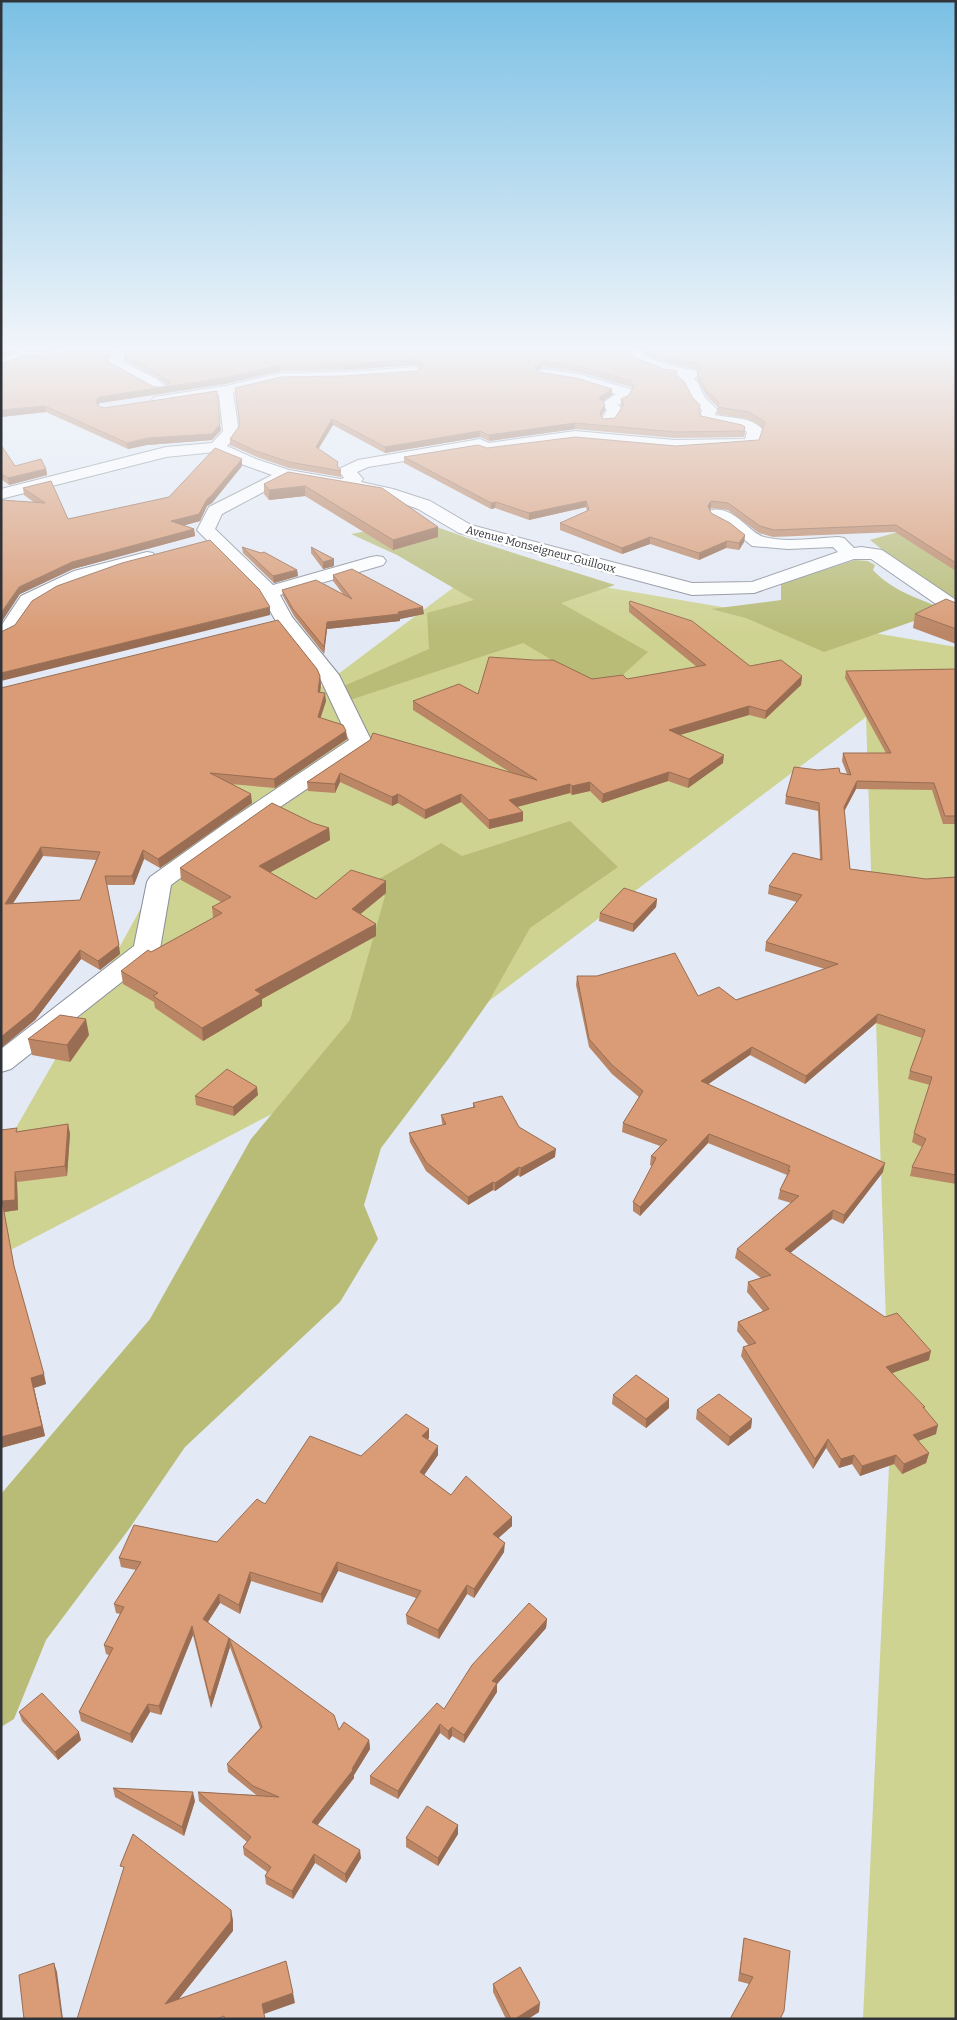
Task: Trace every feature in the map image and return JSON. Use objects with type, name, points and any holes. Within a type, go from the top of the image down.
[{"type":"street","points":[[341,485],[355,480],[347,471],[364,463],[472,445]]},
{"type":"street","points":[[482,445],[487,448],[507,445]]},
{"type":"street","points":[[1,494],[166,452],[217,447]]},
{"type":"street","name":"Avenue Monseigneur Guilloux","points":[[217,447],[250,462],[286,474],[387,492],[424,505],[464,529],[692,589],[754,587],[850,554],[861,552],[876,554],[956,609]]},
{"type":"street","points":[[1,1063],[147,948],[159,882],[235,827],[361,742],[329,675],[274,621],[269,592],[205,541],[206,530],[215,511],[286,474]]},
{"type":"street","points":[[717,514],[736,524],[758,542],[788,544],[838,542],[850,554]]},
{"type":"street","points":[[1,633],[8,630],[28,600],[80,575],[163,552]]},
{"type":"street","points":[[269,592],[377,561]]},
{"type":"green space","points":[[956,515],[956,604],[913,574],[870,540]]},
{"type":"green space","points":[[420,521],[479,542],[615,585],[561,603],[648,652],[605,691],[523,643],[350,700],[337,689],[429,649],[427,613],[474,600],[397,555],[351,534]]},
{"type":"green space","points":[[855,560],[868,561],[875,565],[873,570],[889,584],[907,594],[946,610],[824,652],[746,618],[711,609],[781,600],[781,584]]},
{"type":"green space","points":[[482,566],[956,647],[956,2019],[863,2019],[890,1445],[866,717],[489,1001],[1,1255],[1,1154],[119,948],[221,762]]},
{"type":"green space","points":[[570,821],[618,867],[530,928],[489,1001],[449,1058],[381,1148],[364,1205],[378,1239],[340,1302],[185,1447],[129,1529],[46,1640],[14,1719],[1,1727],[1,1494],[150,1319],[251,1139],[350,1020],[385,896],[367,886],[441,843],[462,856]]},
{"type":"building","points":[[1,445],[15,466],[41,459],[46,469],[8,478],[1,474]]},
{"type":"building","points":[[244,445],[317,445],[316,447],[338,462],[337,465],[341,471],[289,462]]},
{"type":"building","points":[[476,445],[487,448],[509,445],[956,445],[956,563],[896,525],[774,530],[760,526],[728,503],[711,501],[708,506],[711,513],[730,523],[745,535],[739,543],[727,541],[699,553],[650,537],[622,548],[560,523],[589,510],[586,501],[529,513],[496,502],[491,503],[404,457]]},
{"type":"building","points":[[215,448],[242,459],[207,499],[199,514],[171,521],[194,529],[72,562],[19,587],[1,613],[1,500],[45,503],[23,488],[51,481],[68,519],[169,497]]},
{"type":"building","points":[[288,472],[382,488],[438,527],[393,540],[305,486],[269,490],[264,484]]},
{"type":"building","points":[[210,540],[259,589],[270,607],[1,673],[1,632],[15,625],[32,601],[57,586],[122,563]]},
{"type":"building","points":[[242,547],[261,553],[264,552],[297,570],[273,576]]},
{"type":"building","points":[[311,547],[334,559],[323,562]]},
{"type":"building","points":[[352,569],[423,607],[398,612],[399,614],[327,622],[324,647],[293,609],[282,590],[316,580],[352,599],[333,575]]},
{"type":"building","points":[[946,599],[956,603],[956,629],[915,614]]},
{"type":"building","points":[[630,601],[692,621],[750,666],[781,660],[802,676],[766,711],[749,706],[669,730],[724,755],[689,779],[669,772],[603,794],[590,782],[572,786],[570,784],[509,800],[523,812],[489,820],[461,794],[425,810],[398,794],[392,797],[340,773],[335,784],[307,782],[370,740],[373,733],[537,780],[413,701],[459,684],[478,694],[489,657],[553,660],[592,679],[623,675],[627,679],[706,665],[629,604]]},
{"type":"building","points":[[278,620],[317,669],[320,676],[318,692],[325,693],[318,717],[343,725],[346,731],[274,779],[210,773],[251,794],[158,859],[143,850],[132,876],[105,876],[119,945],[98,961],[80,950],[33,1011],[1,1037],[1,688]],"holes":[[[41,847],[100,852],[80,900],[5,904]]]},
{"type":"building","points":[[956,669],[956,816],[945,816],[934,783],[857,781],[844,807],[850,869],[926,879],[956,877],[956,1175],[912,1167],[926,1139],[914,1133],[932,1077],[910,1071],[925,1030],[878,1014],[806,1076],[752,1047],[701,1081],[885,1163],[844,1215],[833,1210],[785,1249],[885,1317],[897,1313],[931,1351],[886,1367],[925,1407],[923,1407],[938,1425],[913,1435],[929,1453],[904,1464],[896,1455],[862,1466],[854,1455],[841,1459],[828,1439],[815,1459],[743,1347],[756,1343],[738,1322],[769,1309],[748,1282],[771,1275],[737,1249],[799,1196],[780,1190],[790,1170],[788,1170],[790,1166],[709,1134],[640,1207],[633,1202],[656,1158],[651,1156],[667,1140],[623,1123],[643,1091],[612,1065],[589,1039],[577,976],[597,976],[675,953],[698,996],[719,987],[736,1000],[838,964],[766,942],[802,895],[769,886],[793,853],[822,860],[819,803],[786,796],[794,767],[818,770],[839,768],[840,773],[851,775],[843,753],[891,753],[846,671]]},
{"type":"building","points":[[272,803],[313,823],[329,828],[259,866],[316,899],[351,870],[386,881],[352,909],[376,924],[255,990],[261,994],[202,1028],[153,996],[158,993],[121,971],[148,950],[151,952],[222,913],[212,907],[231,897],[180,868]]},
{"type":"building","points":[[624,888],[657,899],[633,924],[600,913]]},
{"type":"building","points":[[60,1015],[86,1019],[67,1045],[28,1039]]},
{"type":"building","points":[[227,1069],[257,1087],[233,1107],[195,1096]]},
{"type":"building","points":[[502,1096],[519,1127],[556,1149],[521,1168],[519,1167],[495,1183],[493,1182],[468,1197],[426,1162],[409,1133],[446,1124],[441,1115],[475,1107],[473,1103]]},
{"type":"building","points":[[68,1124],[65,1166],[15,1172],[15,1200],[2,1201],[14,1266],[44,1374],[31,1378],[42,1426],[1,1437],[1,1130],[17,1128],[16,1132]]},
{"type":"building","points":[[636,1375],[669,1399],[646,1419],[613,1395]]},
{"type":"building","points":[[719,1394],[752,1419],[730,1437],[697,1410]]},
{"type":"building","points":[[406,1414],[429,1429],[422,1436],[438,1446],[420,1472],[451,1495],[466,1476],[512,1517],[493,1534],[505,1543],[474,1589],[467,1585],[438,1630],[406,1615],[421,1591],[337,1562],[321,1594],[250,1572],[239,1605],[219,1594],[203,1619],[229,1638],[210,1699],[192,1626],[159,1706],[148,1704],[130,1734],[79,1712],[113,1648],[104,1645],[124,1607],[114,1604],[141,1562],[119,1558],[134,1525],[217,1542],[257,1499],[265,1504],[310,1436],[361,1456]]},
{"type":"building","points":[[529,1603],[547,1619],[492,1681],[497,1683],[464,1735],[452,1727],[448,1731],[440,1724],[398,1791],[370,1776],[437,1703],[444,1709],[472,1665]]},
{"type":"building","points":[[229,1638],[334,1715],[339,1730],[344,1722],[369,1740],[353,1770],[312,1822],[360,1850],[345,1874],[314,1854],[292,1891],[265,1876],[271,1867],[243,1847],[251,1837],[198,1792],[279,1797],[253,1786],[227,1764],[262,1727]]},
{"type":"building","points":[[42,1693],[79,1732],[55,1752],[19,1712]]},
{"type":"building","points":[[113,1788],[193,1792],[182,1827]]},
{"type":"building","points":[[427,1806],[458,1825],[438,1858],[406,1838]]},
{"type":"building","points":[[133,1834],[231,1910],[231,1921],[165,2004],[286,1961],[293,1993],[262,2004],[265,2019],[224,2019],[224,2016],[217,2019],[77,2019],[124,1867],[120,1866]]},
{"type":"building","points":[[744,1938],[790,1951],[784,2011],[780,2019],[730,2019],[753,1977],[740,1973]]},
{"type":"building","points":[[54,1963],[62,2019],[24,2019],[19,1975]]},
{"type":"building","points":[[520,1967],[540,2003],[515,2019],[511,2019],[493,1984]]}]
